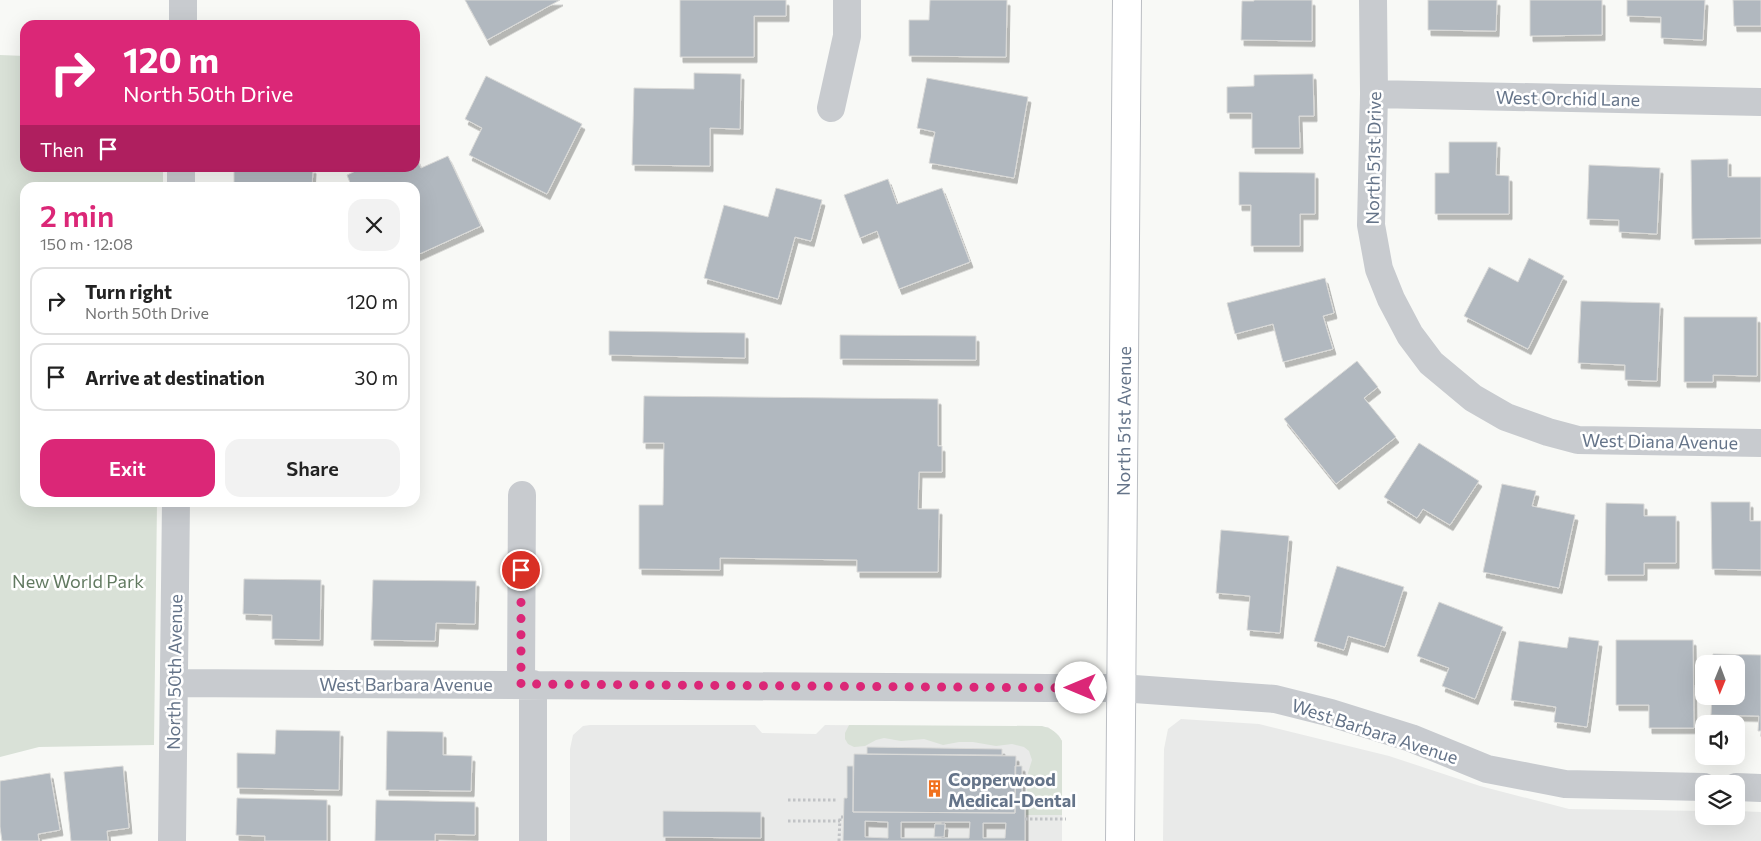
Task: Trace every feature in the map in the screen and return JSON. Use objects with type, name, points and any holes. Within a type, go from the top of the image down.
[{"type":"main road","name":"North 51st Avenue","points":[[1120,841],[1127,0]]},
{"type":"street","points":[[183,0],[183,20]]},
{"type":"street","points":[[831,108],[847,36],[847,0]]},
{"type":"street","name":"North 51st Drive","points":[[1373,0],[1374,94],[1371,225],[1379,269],[1391,299],[1410,335],[1431,363],[1452,382]]},
{"type":"street","name":"West Orchid Lane","points":[[1374,94],[1761,102]]},
{"type":"street","name":"West Diana Avenue","points":[[1452,382],[1473,398],[1506,417],[1548,432],[1578,440],[1761,443]]},
{"type":"street","points":[[522,495],[533,841]]},
{"type":"street","name":"North 50th Avenue","points":[[172,841],[176,507]]},
{"type":"street","name":"West Barbara Avenue","points":[[175,683],[1120,688],[1275,699],[1331,713],[1410,738],[1487,769],[1565,784],[1695,786]]},
{"type":"street","points":[[1745,787],[1761,788]]},
{"type":"path","points":[[788,800],[836,800]]},
{"type":"path","points":[[840,841],[840,817],[843,818]]},
{"type":"path","points":[[1025,819],[1066,819]]},
{"type":"path","points":[[788,821],[840,821]]},
{"type":"shaded area","points":[[1181,719],[1259,724],[1389,756],[1480,786],[1569,809],[1695,811],[1695,825],[1745,825],[1745,811],[1761,812],[1761,841],[1163,841],[1164,749],[1168,729]]},
{"type":"shaded area","name":"Copperwood Medical-Dental","points":[[755,725],[762,733],[816,734],[825,725],[1048,727],[1062,741],[1062,841],[570,841],[570,749],[573,735],[583,726]]},
{"type":"green space","name":"New World Park","points":[[0,55],[20,56],[20,172],[163,172],[163,182],[20,182],[20,507],[157,507],[154,745],[39,747],[0,757]]},
{"type":"green space","points":[[849,725],[1042,726],[1048,728],[1056,733],[1062,741],[1062,815],[1026,815],[1028,773],[1032,760],[1029,751],[1024,747],[1012,744],[996,746],[973,742],[943,745],[924,739],[901,741],[884,738],[865,746],[854,747],[848,744],[845,739],[845,733]]},
{"type":"building","points":[[465,0],[560,0],[487,40]]},
{"type":"building","points":[[680,0],[786,0],[786,16],[754,16],[754,57],[680,57]]},
{"type":"building","points":[[930,0],[1007,0],[1006,57],[909,56],[909,20],[929,20]]},
{"type":"building","points":[[1312,0],[1312,41],[1241,40],[1242,1]]},
{"type":"building","points":[[1428,0],[1497,0],[1496,31],[1428,30]]},
{"type":"building","points":[[1530,0],[1602,0],[1602,35],[1530,36]]},
{"type":"building","points":[[1627,0],[1705,0],[1703,40],[1661,38],[1661,17],[1627,16]]},
{"type":"building","points":[[1733,0],[1761,0],[1761,26],[1734,26]]},
{"type":"building","points":[[694,73],[741,74],[740,129],[710,128],[710,166],[632,165],[634,88],[694,89]]},
{"type":"building","points":[[1313,74],[1314,116],[1299,116],[1300,148],[1252,148],[1252,113],[1227,113],[1227,87],[1254,86],[1254,75]]},
{"type":"building","points":[[486,76],[582,124],[547,194],[469,155],[482,128],[465,119]]},
{"type":"building","points":[[927,78],[1028,97],[1014,178],[929,163],[935,132],[917,128]]},
{"type":"building","points":[[1449,142],[1497,142],[1496,175],[1509,176],[1509,214],[1435,214],[1435,173],[1449,173]]},
{"type":"building","points":[[448,156],[481,226],[420,254],[420,182],[350,182],[347,175],[353,172],[420,172],[420,166],[421,168]]},
{"type":"building","points":[[1728,159],[1728,177],[1761,177],[1761,238],[1692,239],[1691,160]]},
{"type":"building","points":[[1589,165],[1660,168],[1657,234],[1619,232],[1619,220],[1587,219]]},
{"type":"building","points":[[234,172],[313,172],[312,182],[234,182]]},
{"type":"building","points":[[1239,172],[1315,173],[1315,214],[1300,214],[1300,246],[1251,246],[1251,205],[1239,205]]},
{"type":"building","points":[[888,179],[897,204],[942,188],[970,262],[899,289],[877,231],[860,238],[844,195]]},
{"type":"building","points":[[776,188],[822,200],[811,241],[795,237],[778,299],[704,278],[724,205],[768,217]]},
{"type":"building","points":[[1529,258],[1564,276],[1528,349],[1464,316],[1489,267],[1518,282]]},
{"type":"building","points":[[1325,278],[1334,313],[1323,316],[1333,349],[1283,362],[1273,324],[1235,334],[1227,303]]},
{"type":"building","points":[[1581,301],[1660,303],[1657,381],[1625,380],[1625,365],[1578,363]]},
{"type":"building","points":[[1684,317],[1757,317],[1757,376],[1713,375],[1713,382],[1684,382]]},
{"type":"building","points":[[609,331],[745,333],[745,358],[609,355]]},
{"type":"building","points":[[840,335],[976,336],[976,360],[840,359]]},
{"type":"building","points":[[1357,361],[1378,387],[1364,398],[1396,437],[1336,484],[1284,419]]},
{"type":"building","points":[[644,396],[938,399],[938,446],[942,446],[942,472],[919,472],[918,509],[939,509],[938,572],[857,572],[857,560],[720,558],[720,570],[639,569],[639,505],[663,505],[664,443],[643,443]]},
{"type":"building","points":[[1419,443],[1479,481],[1450,525],[1423,509],[1417,518],[1384,497]]},
{"type":"building","points":[[1502,484],[1536,491],[1532,506],[1575,515],[1559,588],[1483,572]]},
{"type":"building","points":[[1711,502],[1750,502],[1750,521],[1761,521],[1761,570],[1712,569]]},
{"type":"building","points":[[1606,503],[1644,504],[1644,516],[1676,516],[1676,563],[1644,563],[1644,575],[1605,575]]},
{"type":"building","points":[[1221,530],[1289,536],[1280,633],[1247,630],[1250,596],[1216,593]]},
{"type":"building","points":[[1337,566],[1404,587],[1385,647],[1348,636],[1344,650],[1314,641]]},
{"type":"building","points":[[244,579],[321,580],[320,640],[272,639],[272,615],[243,614]]},
{"type":"building","points":[[373,580],[476,581],[475,624],[436,623],[435,641],[371,640]]},
{"type":"building","points":[[1439,602],[1503,627],[1475,699],[1442,686],[1449,668],[1417,656]]},
{"type":"building","points":[[1569,637],[1599,641],[1587,727],[1554,722],[1556,707],[1511,700],[1519,641],[1567,648]]},
{"type":"building","points":[[1616,640],[1693,640],[1694,728],[1649,728],[1649,705],[1616,705]]},
{"type":"building","points":[[1713,654],[1761,655],[1761,731],[1758,731],[1759,716],[1711,715],[1712,705],[1745,705],[1745,655]]},
{"type":"building","points":[[276,730],[340,731],[339,790],[237,788],[237,753],[275,754]]},
{"type":"building","points":[[387,731],[443,732],[443,755],[472,756],[471,791],[386,790]]},
{"type":"building","points":[[867,747],[1002,749],[1002,755],[867,754]]},
{"type":"building","name":"Copperwood Medical-Dental","points":[[854,754],[1016,756],[1015,813],[853,812]]},
{"type":"building","points":[[123,766],[129,828],[107,831],[108,841],[71,841],[64,772]]},
{"type":"building","points":[[847,766],[853,766],[853,812],[1015,813],[1015,766],[1022,766],[1022,799],[1025,799],[1025,841],[843,841],[844,798],[847,798]],"holes":[[[865,821],[888,822],[888,838],[865,837]],[[901,822],[970,822],[969,838],[901,838]],[[983,823],[1006,823],[1005,838],[983,838]]]},
{"type":"building","points":[[50,773],[60,830],[38,834],[39,841],[2,841],[0,827],[0,781]]},
{"type":"building","points":[[237,798],[327,800],[327,841],[265,841],[265,836],[236,835]]},
{"type":"building","points":[[376,800],[475,802],[475,835],[435,834],[435,841],[375,841]]},
{"type":"building","points":[[663,811],[761,812],[761,838],[663,837]]},
{"type":"building","points":[[935,824],[945,824],[944,837],[934,837]]},
{"type":"place","name":"Copperwood Medical-Dental","points":[[934,789]]},
{"type":"route","points":[[521,570],[521,684],[1081,688]]}]
